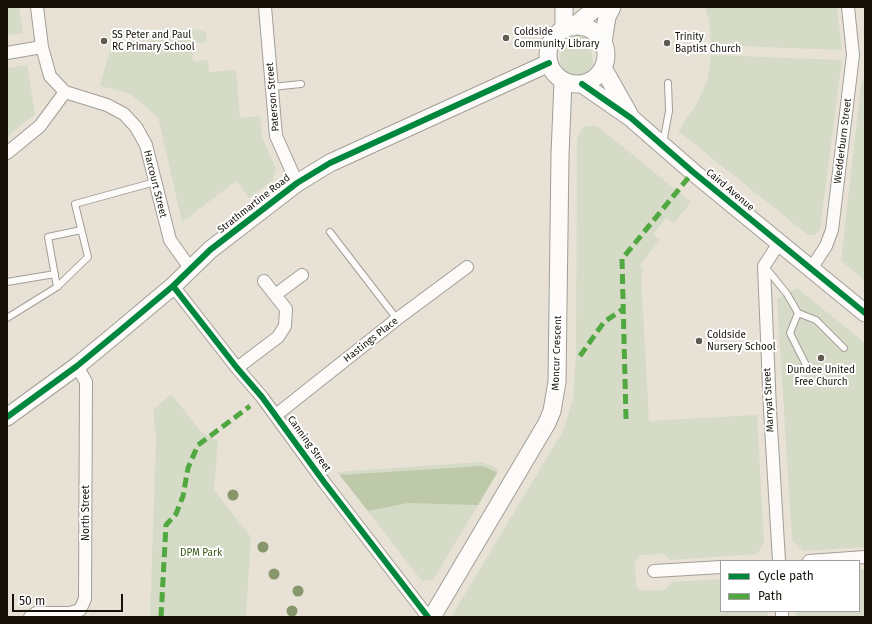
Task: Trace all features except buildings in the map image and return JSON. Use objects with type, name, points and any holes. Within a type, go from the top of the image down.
[{"type":"street","points":[[7,153],[40,126],[65,92],[50,76],[42,47],[37,7]]},
{"type":"street","name":"Paterson Street","points":[[265,7],[276,136],[297,182]]},
{"type":"street","points":[[564,7],[569,28]]},
{"type":"street","points":[[569,28],[582,27],[590,30],[603,42],[606,51],[606,60],[598,76],[582,84],[572,84],[563,81],[557,76],[549,63],[548,53],[551,43],[556,35],[569,28],[597,7]]},
{"type":"street","points":[[603,42],[607,17],[612,7]]},
{"type":"street","name":"Wedderburn Street","points":[[811,269],[826,246],[832,230],[859,56],[848,7]]},
{"type":"street","points":[[7,53],[42,47]]},
{"type":"street","name":"Strathmartine Road","points":[[7,417],[77,366],[173,286],[210,250],[297,182],[330,163],[549,63]]},
{"type":"street","name":"Caird Avenue","points":[[603,68],[631,118]]},
{"type":"street","name":"Moncur Crescent","points":[[432,617],[544,429],[552,411],[557,382],[560,155],[563,81]]},
{"type":"street","name":"Caird Avenue","points":[[582,84],[631,118],[662,147],[865,313]]},
{"type":"street","name":"Harcourt Street","points":[[65,92],[107,105],[124,114],[136,126],[146,145],[154,182],[170,240],[190,268]]},
{"type":"street","points":[[764,266],[779,243]]},
{"type":"street","name":"Marryat Street","points":[[764,266],[768,388],[779,560]]},
{"type":"street","name":"Hastings Place","points":[[276,414],[466,267]]},
{"type":"street","points":[[275,295],[302,275]]},
{"type":"street","points":[[237,368],[278,337],[285,326],[286,309],[264,281]]},
{"type":"street","name":"Canning Street","points":[[173,286],[237,368],[276,414],[324,482],[428,617]]},
{"type":"street","name":"North Street","points":[[30,617],[36,613],[70,613],[80,610],[85,599],[86,382],[77,366]]},
{"type":"street","points":[[823,560],[865,557]]},
{"type":"street","points":[[654,571],[720,567]]},
{"type":"lane","points":[[662,147],[670,111],[668,83]]},
{"type":"lane","points":[[272,87],[301,84]]},
{"type":"lane","points":[[7,318],[57,287],[88,257],[75,204],[154,182]]},
{"type":"lane","points":[[57,287],[48,237],[81,230]]},
{"type":"lane","points":[[330,232],[397,319]]},
{"type":"lane","points":[[764,266],[787,294],[798,313],[816,320],[844,348]]},
{"type":"lane","points":[[7,282],[55,274]]},
{"type":"lane","points":[[798,313],[790,333],[807,367]]},
{"type":"green space","points":[[7,7],[19,7],[23,33],[7,35]]},
{"type":"green space","points":[[705,7],[837,7],[842,50],[711,45],[709,20]]},
{"type":"green space","points":[[193,29],[206,32],[207,42],[192,43],[193,61],[208,60],[209,72],[236,70],[240,118],[260,116],[262,137],[276,169],[273,180],[249,198],[236,181],[182,222],[158,117],[130,94],[100,86],[109,53]]},
{"type":"green space","points":[[578,35],[585,37],[589,44],[593,66],[586,72],[574,74],[566,72],[562,69],[560,58],[562,48],[565,43]]},
{"type":"green space","points":[[711,55],[842,60],[820,229],[815,235],[808,235],[678,131],[697,104],[708,78]]},
{"type":"green space","points":[[27,65],[35,114],[7,137],[7,68]]},
{"type":"green space","points":[[865,77],[865,281],[841,261],[861,84]]},
{"type":"green space","points":[[584,126],[597,126],[691,202],[674,223],[666,218],[653,235],[660,240],[639,266],[644,270],[641,275],[649,421],[757,415],[764,543],[757,554],[670,560],[664,554],[641,555],[635,561],[636,586],[642,591],[665,590],[671,582],[720,579],[720,612],[768,612],[768,617],[451,617],[564,429],[573,399],[576,353],[577,138]]},
{"type":"green space","points":[[797,288],[865,343],[865,547],[803,551],[792,541],[777,299]]},
{"type":"green space","name":"DPM Park","points":[[171,394],[201,432],[218,441],[214,490],[251,537],[246,617],[150,617],[156,439],[153,410]]},
{"type":"green space","points":[[481,462],[491,465],[499,470],[433,580],[422,581],[337,472]]},
{"type":"green space","points":[[481,466],[497,473],[478,505],[408,503],[368,511],[340,475]]},
{"type":"green space","points":[[860,569],[865,569],[865,617],[796,617],[796,612],[860,612]]},
{"type":"marked path","points":[[626,419],[622,259],[693,172]]},
{"type":"marked path","points":[[580,356],[604,322],[623,309]]},
{"type":"marked path","points":[[161,617],[166,525],[176,514],[183,496],[188,468],[198,445],[250,406]]},
{"type":"cycle path","points":[[7,417],[77,366],[173,286],[210,250],[297,183],[330,163],[549,63]]},
{"type":"cycle path","points":[[582,84],[631,118],[693,172],[865,313]]},
{"type":"cycle path","points":[[173,286],[237,368],[262,397],[324,482],[428,617]]},
{"type":"place","name":"Coldside Community Library","points":[[506,38]]},
{"type":"place","name":"SS Peter and Paul RC Primary School","points":[[104,41]]},
{"type":"place","name":"Trinity Baptist Church","points":[[667,43]]},
{"type":"place","name":"Coldside Nursery School","points":[[699,341]]},
{"type":"place","name":"Dundee United Free Church","points":[[821,358]]}]
